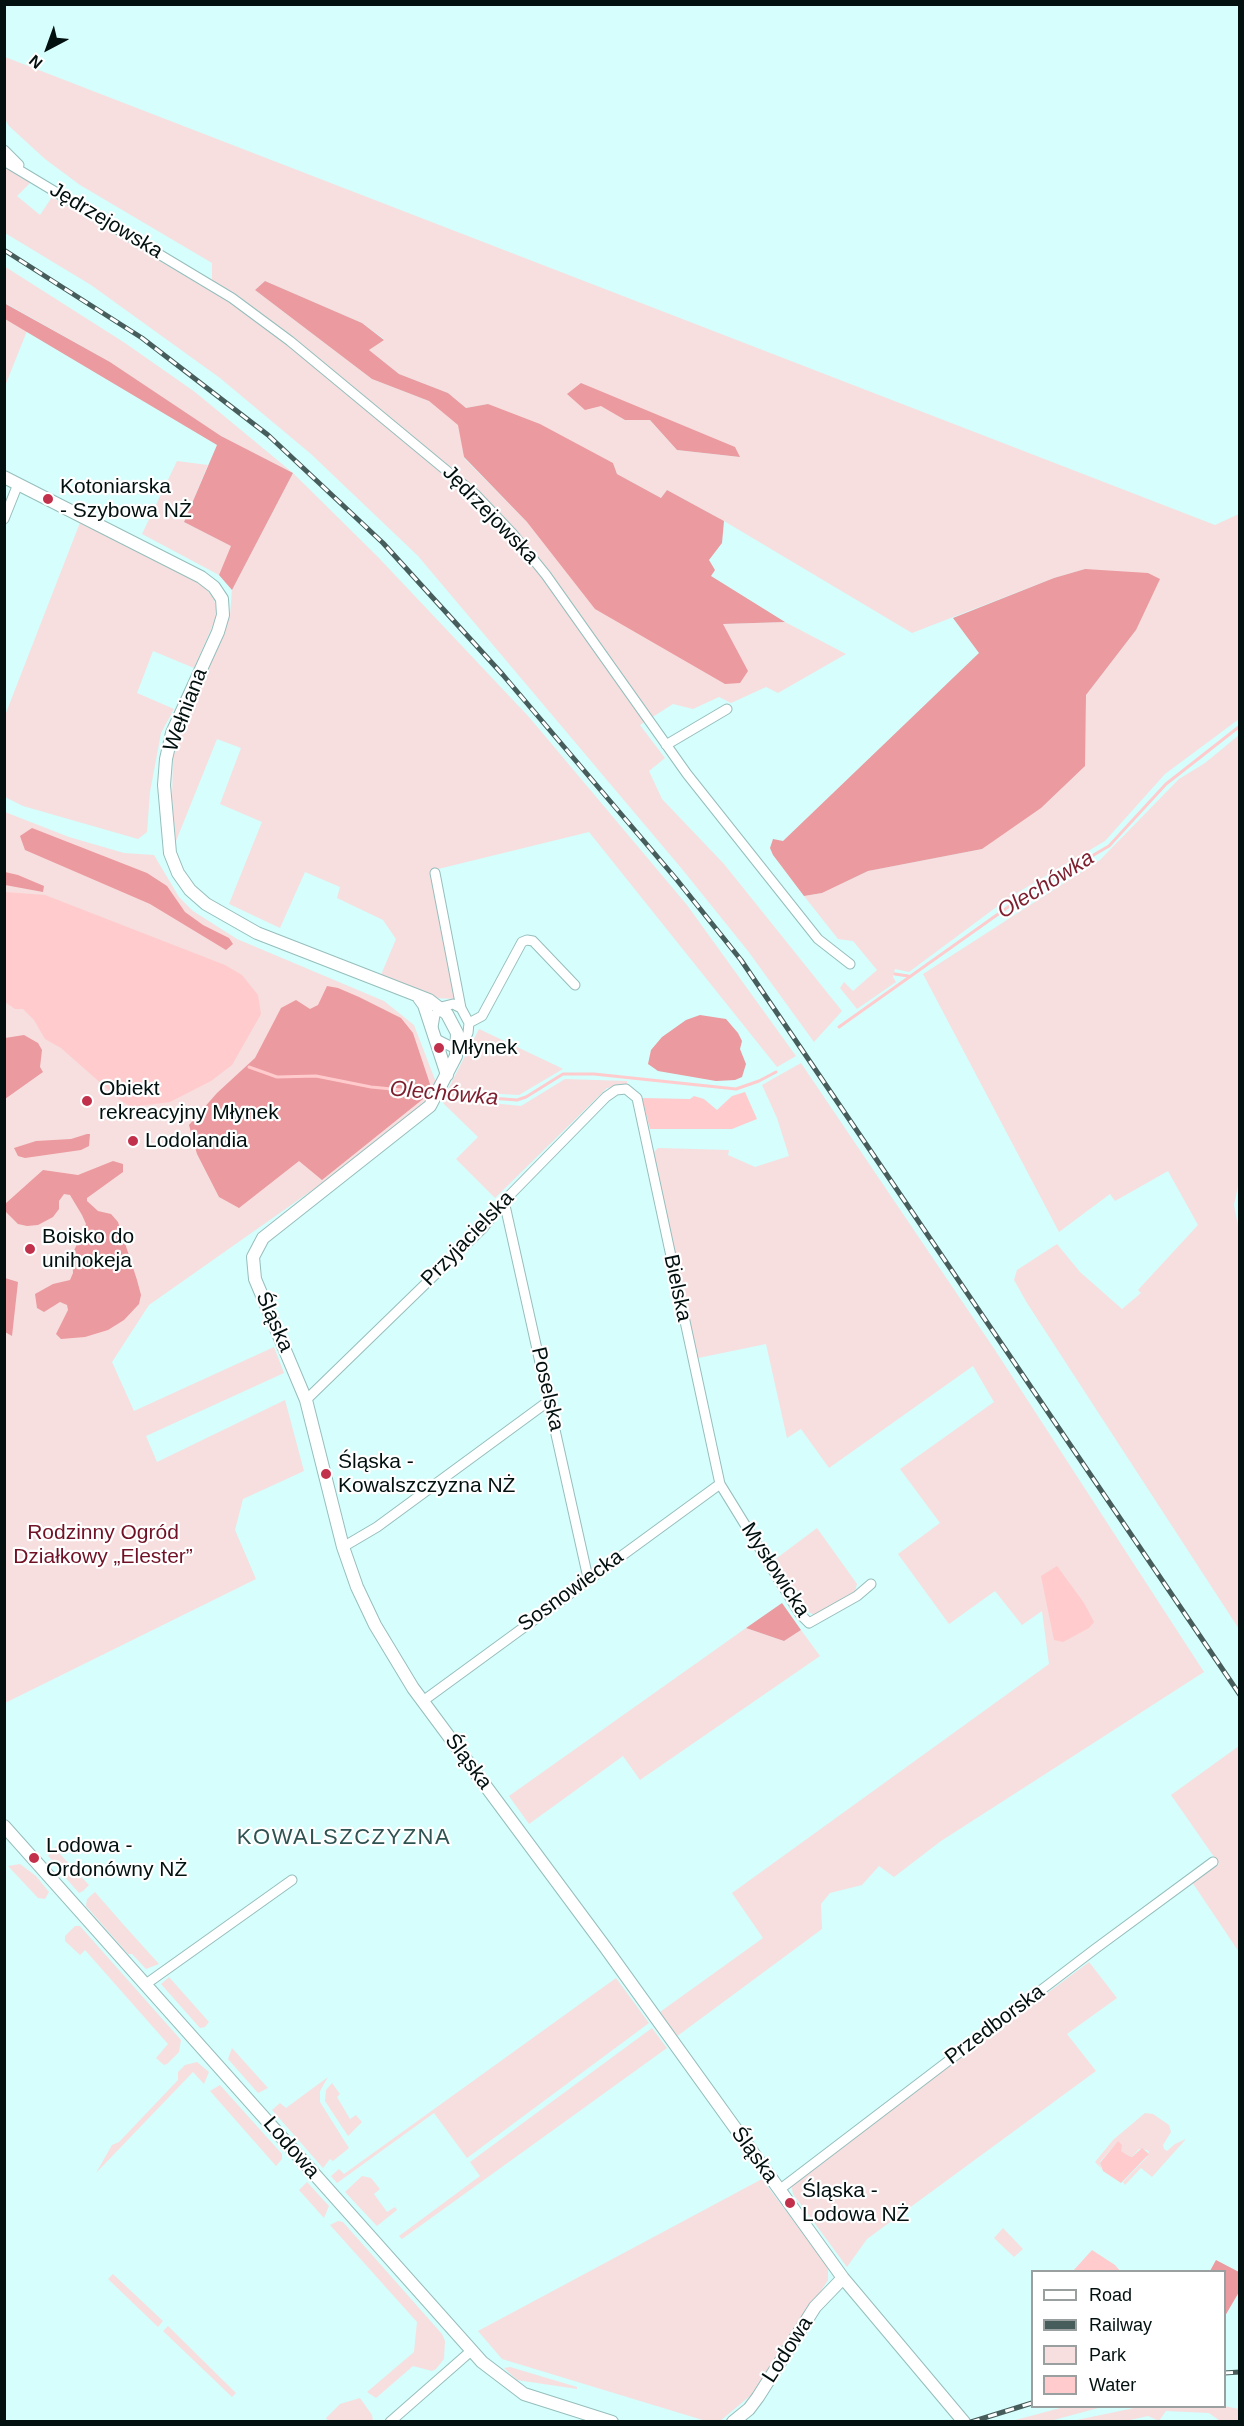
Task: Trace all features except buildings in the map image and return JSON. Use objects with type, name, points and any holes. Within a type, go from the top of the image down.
[{"type":"street","name":"Jędrzejowska","points":[[4,150],[27,174]]},
{"type":"street","name":"Jędrzejowska","points":[[4,161],[232,298],[300,349],[476,495],[512,533],[546,575],[666,745],[818,939],[850,964]]},
{"type":"street","points":[[4,477],[18,484],[4,519]]},
{"type":"street","name":"Wełniana","points":[[18,484],[201,576],[214,587],[222,599],[223,615],[218,632],[172,733],[166,759],[165,804],[170,853],[178,873],[190,890],[222,914],[257,933],[419,998]]},
{"type":"street","points":[[666,745],[727,709]]},
{"type":"street","points":[[435,873],[461,1008],[469,1023]]},
{"type":"street","points":[[459,1048],[469,1023],[482,1016],[522,942],[533,941],[576,985]]},
{"type":"street","points":[[419,998],[441,1007],[452,1022],[459,1048]]},
{"type":"street","points":[[419,998],[435,1034],[447,1075]]},
{"type":"street","points":[[459,1048],[447,1046],[435,1034],[435,1015],[441,1007],[453,1004],[461,1008]]},
{"type":"street","name":"Śląska","points":[[459,1048],[433,1103],[263,1238],[253,1257],[255,1279],[306,1400],[343,1547],[357,1587],[375,1625],[423,1701],[843,2278],[964,2421]]},
{"type":"street","name":"Przyjacielska","points":[[306,1400],[475,1236],[504,1201],[608,1095],[621,1089],[633,1093]]},
{"type":"street","name":"Bielska","points":[[633,1093],[637,1098],[720,1484]]},
{"type":"street","name":"Poselska","points":[[504,1201],[588,1578]]},
{"type":"street","points":[[343,1547],[377,1527],[550,1400]]},
{"type":"street","name":"Sosnowiecka","points":[[423,1701],[588,1578],[720,1484]]},
{"type":"street","name":"Mysłowicka","points":[[720,1484],[800,1614],[809,1623],[857,1596],[871,1584]]},
{"type":"street","name":"Lodowa","points":[[4,1826],[493,2373],[525,2394],[612,2421]]},
{"type":"street","name":"Przedborska","points":[[779,2190],[1213,1862]]},
{"type":"street","points":[[146,1984],[292,1880]]},
{"type":"street","name":"Lodowa","points":[[733,2421],[749,2409],[816,2307],[843,2278]]},
{"type":"street","points":[[390,2421],[471,2350]]},
{"type":"green space","points":[[5,57],[1215,525],[1239,514],[1239,719],[1165,774],[1105,841],[1010,897],[909,972],[895,969],[893,977],[896,982],[857,1009],[840,988],[844,982],[853,991],[877,970],[853,941],[838,939],[804,896],[822,893],[868,871],[982,849],[1084,766],[1086,695],[1136,630],[1085,569],[1054,578],[912,633],[724,521],[667,490],[661,498],[617,474],[613,463],[488,404],[466,408],[448,393],[399,374],[369,350],[384,339],[362,323],[265,281],[255,290],[372,379],[429,401],[459,425],[464,458],[527,522],[732,645],[723,624],[785,622],[846,654],[778,693],[766,687],[731,703],[719,697],[693,709],[673,704],[640,725],[665,758],[649,771],[662,799],[724,864],[842,1011],[814,1042],[748,951],[682,869],[418,556],[311,454],[220,378],[91,285],[5,233],[5,167],[30,183],[17,196],[40,215],[52,197],[212,292],[212,263],[80,185],[45,159],[9,126],[5,119]],"holes":[[[581,383],[739,457],[677,450],[650,420],[625,420],[601,405]]]},
{"type":"green space","points":[[4,266],[125,343],[195,392],[293,473],[221,436],[110,362],[5,303]]},
{"type":"green space","points":[[5,319],[27,331],[5,386]]},
{"type":"green space","points":[[177,461],[208,465],[184,522],[232,546],[219,575],[142,534]]},
{"type":"green space","points":[[293,473],[378,557],[529,717],[687,905],[796,1056],[777,1067],[589,832],[430,871],[456,999],[433,998],[381,975],[396,939],[383,920],[337,898],[340,887],[305,872],[280,928],[229,904],[262,822],[220,804],[241,748],[217,739],[176,841],[172,799],[173,757],[188,711],[230,616],[232,590]]},
{"type":"green space","points":[[81,520],[203,585],[214,599],[216,608],[215,620],[194,668],[153,651],[137,693],[174,709],[161,733],[150,792],[147,832],[138,839],[23,806],[5,797],[4,718]]},
{"type":"green space","points":[[1239,735],[1240,1176],[1234,1205],[1240,1236],[1239,1629],[1014,1280],[1017,1270],[1057,1244],[1080,1272],[1122,1309],[1141,1293],[1138,1290],[1198,1225],[1168,1171],[1115,1201],[1110,1194],[1059,1232],[923,974],[1100,860],[1179,779],[1205,763]]},
{"type":"green space","name":"Rodzinny Ogród Działkowy „Elester”","points":[[5,812],[69,837],[124,853],[154,855],[179,897],[193,911],[237,939],[384,1001],[414,1025],[437,1085],[428,1102],[321,1184],[149,1305],[112,1362],[134,1411],[274,1347],[284,1373],[146,1436],[157,1462],[285,1400],[304,1471],[243,1499],[235,1530],[256,1579],[5,1703]]},
{"type":"green space","points":[[479,1029],[563,1069],[519,1095],[447,1091]]},
{"type":"green space","points":[[801,1063],[995,1350],[1204,1672],[941,1841],[894,1877],[879,1866],[862,1885],[830,1893],[821,1904],[822,1929],[676,2037],[660,2012],[763,1938],[732,1893],[1049,1664],[1042,1611],[1022,1625],[995,1591],[949,1624],[898,1554],[940,1523],[900,1469],[994,1402],[973,1366],[829,1468],[801,1429],[787,1438],[766,1344],[698,1358],[650,1156],[658,1148],[729,1150],[728,1155],[755,1167],[789,1156],[777,1118],[762,1085]]},
{"type":"green space","points":[[565,1079],[627,1081],[627,1085],[607,1088],[495,1198],[456,1159],[478,1137],[443,1103],[444,1098],[521,1106]]},
{"type":"green space","points":[[817,1528],[857,1584],[855,1591],[840,1603],[814,1615],[803,1609],[773,1561]]},
{"type":"green space","points":[[746,1628],[784,1641],[801,1630],[820,1656],[640,1780],[623,1756],[529,1824],[509,1796]]},
{"type":"green space","points":[[1239,1746],[1239,1952],[1192,1882],[1219,1864],[1171,1795]]},
{"type":"green space","points":[[58,1844],[58,1852],[89,1885],[79,1893],[64,1876],[66,1874],[48,1856]]},
{"type":"green space","points":[[20,1864],[36,1876],[49,1892],[45,1899],[38,1898],[8,1866]]},
{"type":"green space","points":[[95,1892],[159,1964],[146,1969],[132,1954],[128,1954],[86,1906],[87,1899]]},
{"type":"green space","points":[[75,1926],[80,1926],[181,2040],[179,2052],[167,2064],[164,2065],[156,2058],[168,2044],[85,1950],[80,1955],[65,1941],[65,1936]]},
{"type":"green space","points":[[1089,1962],[1117,1998],[1067,2034],[1096,2071],[867,2239],[847,2267],[793,2194],[791,2184]]},
{"type":"green space","points":[[169,1977],[209,2022],[205,2027],[200,2028],[161,1984]]},
{"type":"green space","points":[[616,1978],[649,2023],[467,2158],[434,2113],[337,2183],[331,2176],[339,2169],[344,2174]]},
{"type":"green space","points":[[652,2028],[667,2048],[402,2239],[399,2236],[480,2176],[470,2162]]},
{"type":"green space","points":[[232,2048],[268,2088],[258,2093],[228,2059]]},
{"type":"green space","points":[[197,2062],[209,2072],[204,2084],[193,2072],[96,2173],[112,2145],[119,2142],[178,2080],[178,2072],[185,2065]]},
{"type":"green space","points":[[328,2077],[320,2091],[320,2102],[349,2148],[333,2161],[330,2159],[323,2168],[272,2110],[280,2103],[286,2108]]},
{"type":"green space","points":[[332,2083],[340,2094],[337,2097],[350,2119],[356,2115],[362,2122],[348,2136],[325,2101],[326,2090]]},
{"type":"green space","points":[[220,2085],[282,2154],[282,2159],[276,2166],[210,2091]]},
{"type":"green space","points":[[1145,2113],[1153,2114],[1169,2125],[1171,2132],[1163,2145],[1167,2151],[1186,2139],[1152,2177],[1141,2168],[1125,2185],[1123,2182],[1147,2157],[1149,2152],[1147,2150],[1139,2149],[1132,2157],[1121,2151],[1118,2141],[1100,2162],[1101,2168],[1095,2162],[1113,2140]]},
{"type":"green space","points":[[362,2176],[371,2178],[380,2189],[374,2194],[387,2212],[395,2207],[397,2210],[377,2226],[345,2192]]},
{"type":"green space","points":[[762,2179],[822,2259],[828,2269],[828,2280],[756,2391],[720,2421],[706,2421],[502,2359],[478,2331]]},
{"type":"green space","points":[[307,2182],[329,2206],[324,2218],[299,2190]]},
{"type":"green space","points":[[338,2221],[343,2222],[442,2334],[445,2341],[444,2359],[436,2369],[432,2371],[413,2366],[376,2398],[367,2392],[414,2352],[417,2322],[330,2225]]},
{"type":"green space","points":[[1003,2228],[1023,2249],[1014,2257],[994,2238]]},
{"type":"green space","points":[[113,2274],[163,2321],[158,2327],[108,2279]]},
{"type":"green space","points":[[168,2326],[236,2393],[232,2397],[163,2331]]},
{"type":"green space","points":[[510,2367],[577,2387],[577,2389],[517,2380],[504,2368]]},
{"type":"green space","points":[[360,2398],[372,2415],[373,2421],[328,2421],[326,2418],[340,2404]]},
{"type":"green space","points":[[1226,2406],[1239,2409],[1239,2421],[1220,2421],[1209,2413],[1166,2411],[1159,2421],[1148,2416],[1126,2421],[1072,2421],[1134,2408]]},
{"type":"green space","points":[[1060,2408],[1098,2408],[1050,2421],[1012,2421]]},
{"type":"shaded area","points":[[265,281],[362,323],[384,340],[369,350],[399,374],[448,393],[466,408],[488,404],[540,424],[613,463],[617,474],[661,498],[667,490],[724,521],[722,543],[709,560],[715,570],[711,576],[785,622],[723,624],[748,671],[740,683],[725,684],[595,609],[527,522],[464,457],[458,425],[429,401],[372,379],[255,290]]},
{"type":"shaded area","points":[[4,303],[110,362],[221,436],[293,473],[232,590],[219,575],[231,546],[184,522],[217,445],[5,319]]},
{"type":"shaded area","points":[[581,383],[735,447],[740,457],[677,450],[650,420],[625,420],[601,406],[585,410],[567,394]]},
{"type":"shaded area","points":[[1085,569],[1148,573],[1160,579],[1136,630],[1086,695],[1085,766],[1041,808],[982,849],[868,871],[822,893],[804,896],[773,855],[770,848],[773,839],[783,841],[979,653],[953,618],[1054,578]]},
{"type":"shaded area","points":[[32,828],[147,873],[167,886],[185,912],[203,925],[229,938],[233,944],[226,950],[150,904],[25,850],[20,836]]},
{"type":"shaded area","points":[[5,872],[44,886],[43,892],[5,885]]},
{"type":"shaded area","points":[[327,986],[359,997],[401,1018],[413,1033],[431,1087],[423,1099],[322,1180],[299,1161],[239,1208],[219,1197],[197,1154],[189,1125],[217,1093],[255,1058],[281,1008],[296,1000],[310,1009],[318,1005]]},
{"type":"shaded area","points":[[700,1015],[726,1019],[738,1033],[742,1041],[740,1049],[746,1064],[742,1077],[735,1080],[716,1081],[658,1071],[648,1064],[651,1050],[662,1037],[686,1020]]},
{"type":"shaded area","points":[[24,1035],[38,1043],[42,1050],[40,1067],[43,1072],[5,1099],[5,1038]]},
{"type":"shaded area","points":[[90,1134],[89,1146],[81,1150],[25,1158],[18,1156],[14,1148],[36,1141],[71,1139]]},
{"type":"shaded area","points":[[113,1161],[123,1164],[123,1172],[87,1198],[87,1201],[98,1211],[111,1214],[118,1222],[141,1295],[139,1304],[124,1320],[108,1330],[85,1337],[61,1339],[56,1334],[68,1310],[67,1305],[60,1302],[44,1312],[37,1308],[35,1294],[53,1284],[70,1280],[73,1273],[72,1255],[86,1224],[70,1195],[64,1194],[59,1201],[59,1209],[53,1217],[38,1225],[18,1224],[5,1211],[5,1204],[43,1170],[78,1175]]},
{"type":"shaded area","points":[[5,1278],[18,1282],[12,1336],[5,1332]]},
{"type":"shaded area","points":[[782,1603],[801,1630],[784,1641],[746,1628]]},
{"type":"shaded area","points":[[1216,2260],[1239,2272],[1239,2292],[1226,2314],[1226,2270],[1211,2270]]},
{"type":"water","points":[[5,892],[45,895],[225,965],[242,975],[258,995],[261,1014],[232,1065],[211,1081],[170,1102],[131,1107],[120,1100],[61,1048],[45,1039],[34,1020],[23,1009],[15,1009],[5,1002]]},
{"type":"water","points":[[745,1092],[757,1119],[732,1129],[650,1129],[642,1098],[690,1099],[694,1096],[704,1099],[717,1110],[732,1096]]},
{"type":"water","points":[[1057,1566],[1084,1603],[1094,1622],[1089,1628],[1063,1642],[1054,1640],[1041,1576]]},
{"type":"water","points":[[1118,2141],[1122,2145],[1121,2151],[1129,2156],[1132,2157],[1142,2148],[1149,2154],[1121,2183],[1103,2171],[1100,2163]]},
{"type":"water","points":[[1092,2250],[1119,2270],[1074,2270]]},
{"type":"waterway","name":"Olechówka","points":[[839,1027],[1025,895],[1109,846],[1166,784],[1240,726]]},
{"type":"waterway","points":[[895,974],[908,976]]},
{"type":"waterway","name":"Olechówka","points":[[249,1067],[277,1077],[316,1076],[371,1087],[433,1093]]},
{"type":"waterway","name":"Olechówka","points":[[439,1094],[517,1100],[526,1097],[563,1074],[594,1074],[736,1089],[776,1072]]},
{"type":"railway","points":[[4,250],[142,338],[268,435],[383,543],[503,675],[677,880],[741,960],[1240,1695]]},
{"type":"railway","points":[[1226,2373],[1240,2372]]},
{"type":"railway","points":[[971,2422],[1031,2403]]},
{"type":"place","name":"Kotoniarska - Szybowa NŻ","points":[[48,499]]},
{"type":"place","name":"Młynek","points":[[439,1048]]},
{"type":"place","name":"Obiekt rekreacyjny Młynek","points":[[87,1101]]},
{"type":"place","name":"Lodolandia","points":[[133,1141]]},
{"type":"place","name":"Boisko do unihokeja","points":[[30,1249]]},
{"type":"place","name":"Śląska - Kowalszczyzna NŻ","points":[[326,1474]]},
{"type":"place","name":"Lodowa - Ordonówny NŻ","points":[[34,1858]]},
{"type":"place","name":"Śląska - Lodowa NŻ","points":[[790,2203]]},
{"type":"district","name":"KOWALSZCZYZNA","points":[[344,1838]]}]
